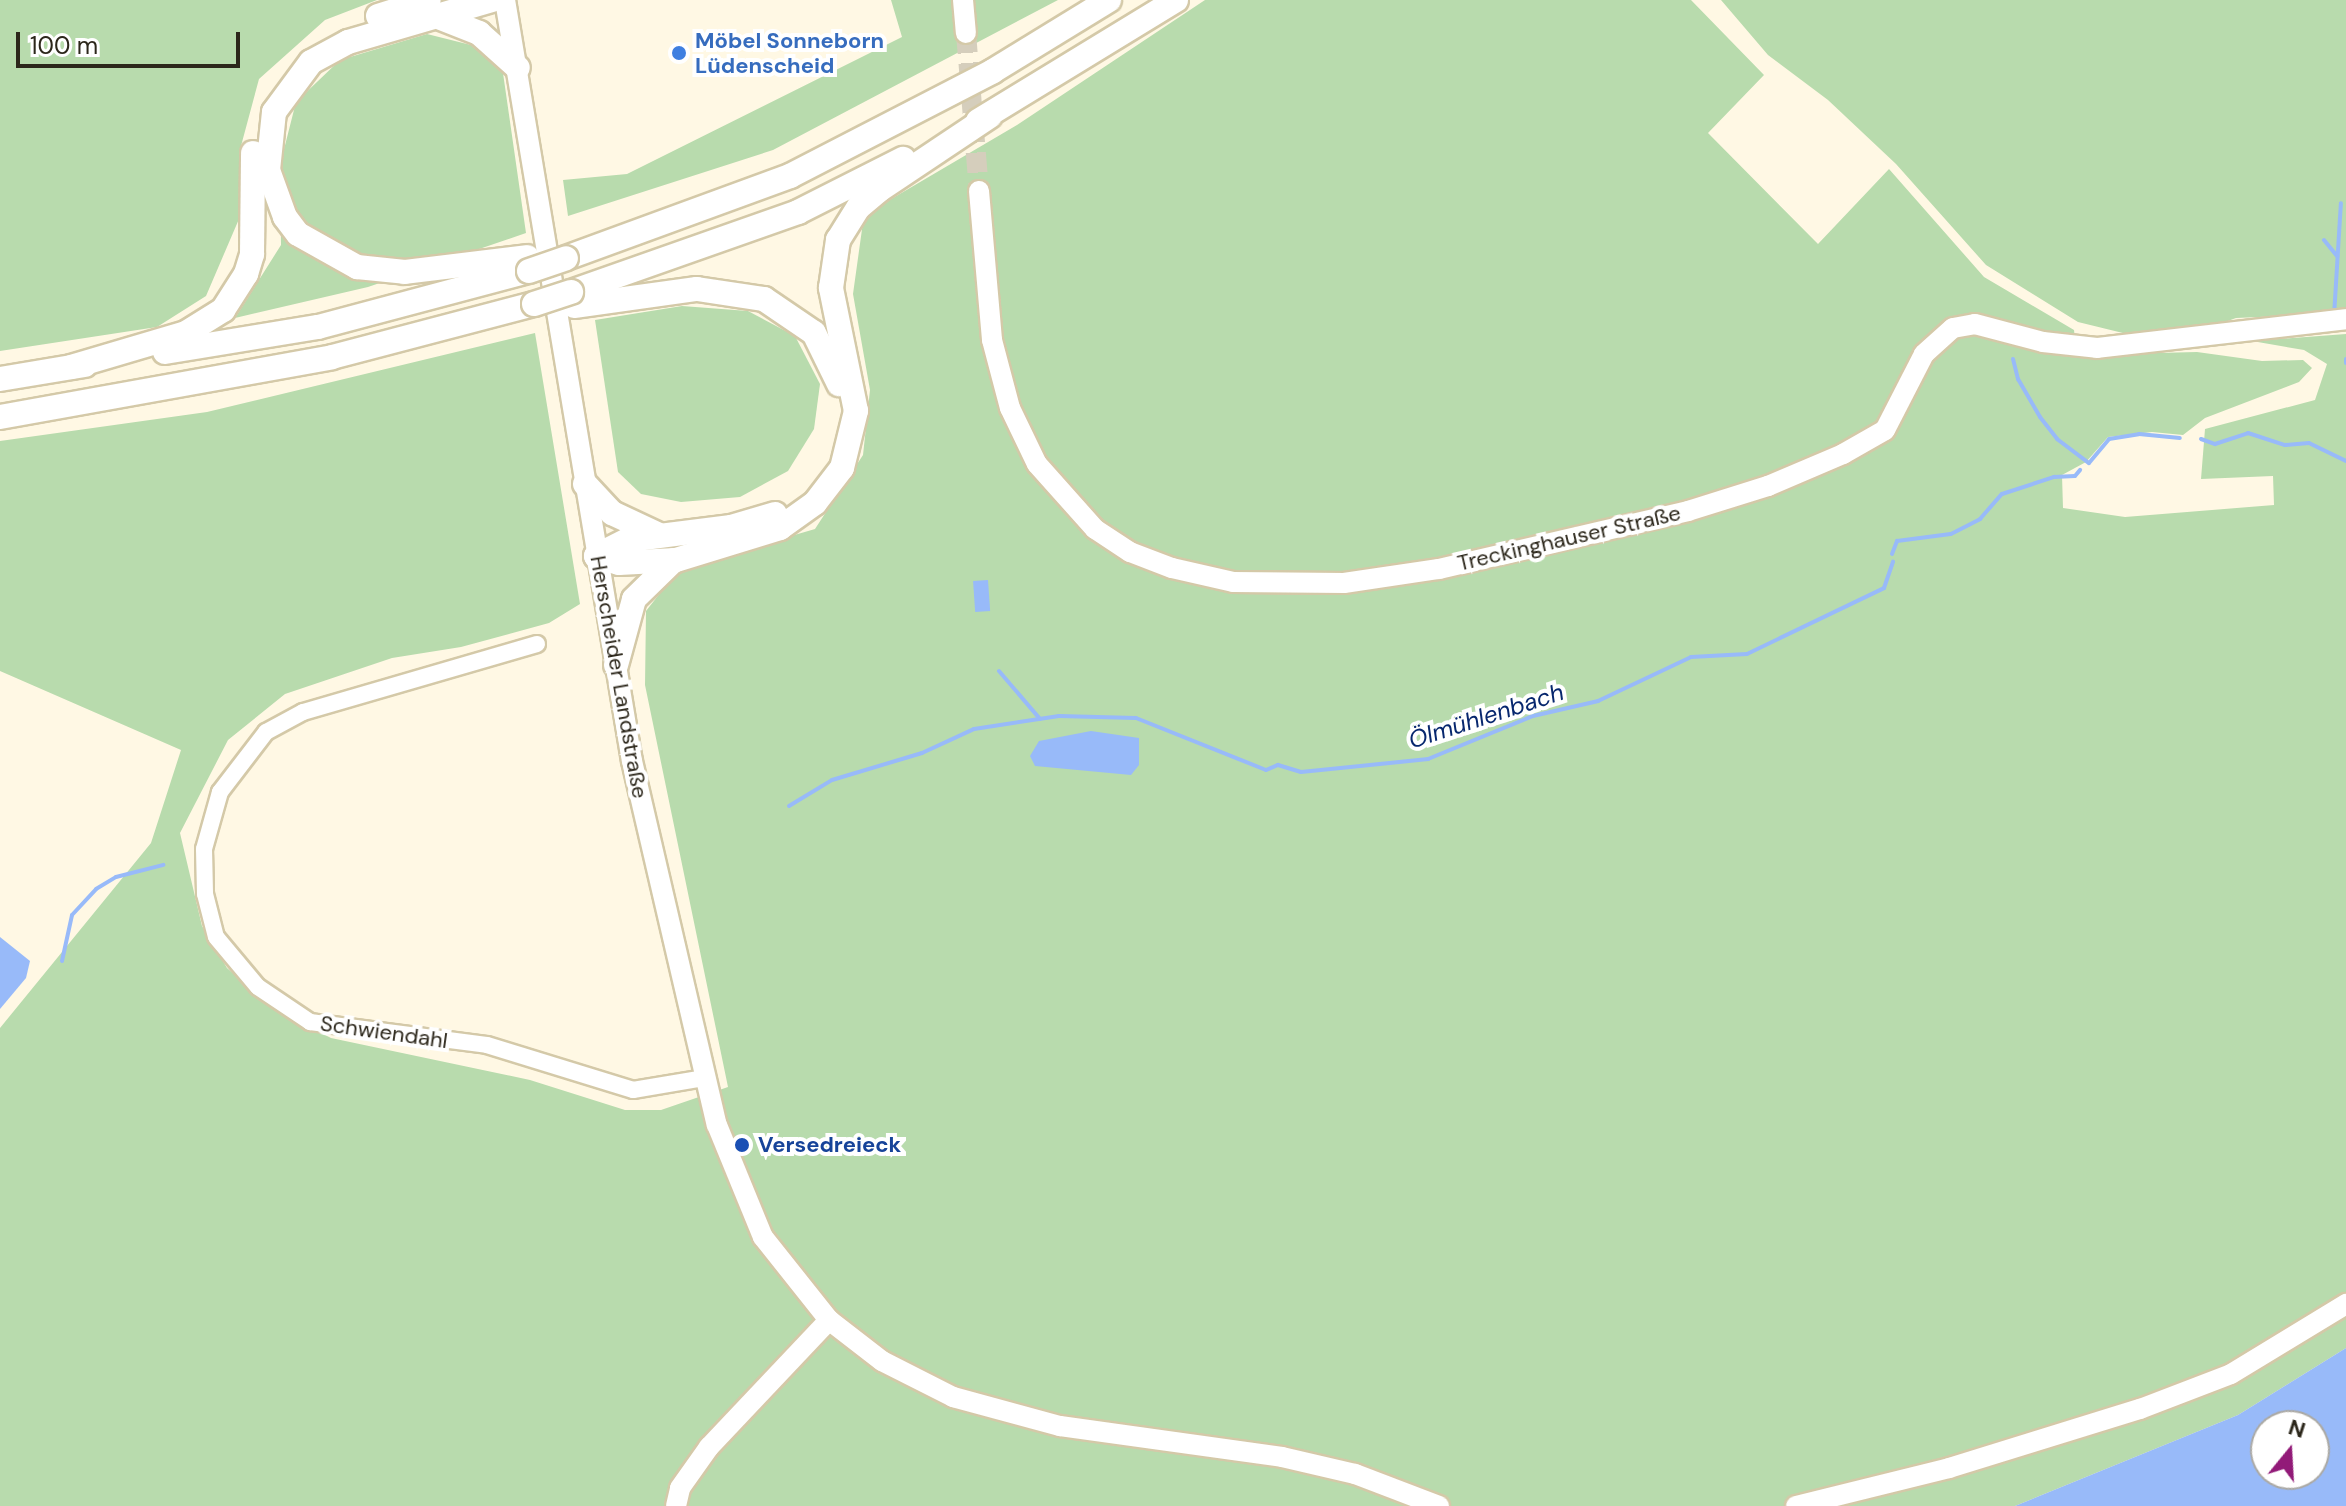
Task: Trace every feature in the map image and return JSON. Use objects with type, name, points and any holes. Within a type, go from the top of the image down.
[{"type":"highway","points":[[71,367],[186,333],[223,310],[246,274],[252,254],[255,135],[269,92],[285,68],[320,41],[435,9],[492,0]]},
{"type":"highway","points":[[0,379],[318,327],[595,247],[790,176],[993,71],[1109,0]]},
{"type":"highway","points":[[616,665],[634,599],[660,569],[676,560],[780,528],[831,485],[848,453],[856,411],[831,288],[838,240],[859,207],[879,190],[990,116],[1176,0]]},
{"type":"highway","points":[[518,68],[479,33],[435,9],[348,42],[311,62],[295,78],[270,130],[268,170],[275,195],[298,234],[357,267],[405,272],[528,264]]},
{"type":"highway","points":[[572,299],[798,212],[990,116]]},
{"type":"highway","points":[[0,417],[332,357],[572,299],[697,289],[744,294],[796,317],[814,333],[835,369],[842,408],[837,441],[824,472],[804,495],[755,521],[628,540],[596,556]]},
{"type":"highway","points":[[585,484],[612,513],[664,536]]},
{"type":"highway","points":[[596,556],[619,563],[676,560]]},
{"type":"main road","name":"Herscheider Landstraße","points":[[505,0],[616,665],[705,1078],[722,1144],[749,1212],[780,1264],[829,1320],[906,1376],[993,1411],[1282,1457],[1355,1474],[1439,1506]]},
{"type":"main road","points":[[963,0],[966,33]]},
{"type":"main road","name":"Treckinghauser Straße","points":[[979,191],[992,340],[1013,417],[1037,464],[1095,529],[1130,552],[1172,568],[1233,582],[1344,583],[1439,569],[1657,518],[1768,486],[1843,454],[1885,430],[1924,354],[1953,328],[1975,324],[2064,346],[2118,347],[2346,319]]},
{"type":"main road","points":[[1796,1506],[1949,1468],[2140,1409],[2231,1374],[2346,1304]]},
{"type":"main road","points":[[676,1506],[680,1488],[709,1447],[829,1320]]},
{"type":"street","name":"Schwiendahl","points":[[537,644],[303,712],[266,732],[220,792],[204,849],[205,894],[216,937],[258,987],[310,1022],[487,1045],[633,1090],[705,1078]]},
{"type":"green space","points":[[0,0],[377,0],[325,20],[259,79],[241,146],[239,219],[206,296],[157,327],[0,351]]},
{"type":"green space","points":[[891,0],[1058,0],[773,150],[568,216],[563,180],[627,174],[902,37]]},
{"type":"green space","points":[[1205,0],[1691,0],[1764,75],[1708,133],[1818,244],[1889,169],[1984,277],[2074,330],[2077,355],[2197,352],[2262,361],[2303,360],[2312,368],[2299,382],[2205,418],[2183,435],[2152,432],[2108,437],[2086,462],[2062,475],[2063,508],[2125,517],[2274,505],[2273,476],[2201,479],[2205,429],[2315,400],[2327,364],[2304,350],[2252,341],[2346,334],[2346,1348],[2238,1415],[2015,1506],[0,1506],[0,1028],[151,843],[181,750],[0,671],[0,441],[207,412],[535,333],[580,604],[549,623],[461,647],[392,658],[285,694],[228,740],[180,833],[202,926],[227,968],[274,1009],[331,1038],[530,1080],[625,1110],[661,1110],[728,1087],[645,685],[646,611],[679,569],[815,529],[863,455],[870,390],[853,294],[864,215],[1017,125]]},
{"type":"green space","points":[[1721,0],[2346,0],[2346,313],[2236,318],[2189,335],[2127,334],[2078,322],[1986,265],[1896,164],[1828,100],[1768,55]]},
{"type":"green space","points":[[427,34],[471,45],[503,73],[526,233],[368,287],[235,318],[281,245],[280,165],[296,102],[340,60]]},
{"type":"green space","points":[[682,306],[748,311],[795,336],[820,384],[814,429],[788,471],[740,497],[681,502],[641,494],[618,472],[595,320]]},
{"type":"water","points":[[988,580],[990,611],[975,612],[973,581]]},
{"type":"water","points":[[1091,731],[1139,738],[1139,765],[1131,775],[1035,766],[1030,756],[1039,741]]},
{"type":"water","points":[[0,937],[30,961],[26,978],[0,1009]]},
{"type":"water","points":[[2346,1348],[2346,1506],[2015,1506],[2238,1415]]},
{"type":"waterway","points":[[2334,316],[2341,203]]},
{"type":"waterway","points":[[2324,240],[2337,256]]},
{"type":"waterway","points":[[2013,359],[2018,379],[2040,417],[2057,439],[2089,463]]},
{"type":"waterway","name":"Ölmühlenbach","points":[[2201,439],[2215,444],[2248,433],[2285,445],[2309,443],[2346,461]]},
{"type":"waterway","name":"Ölmühlenbach","points":[[2089,463],[2109,439],[2139,434],[2180,438]]},
{"type":"waterway","name":"Ölmühlenbach","points":[[1892,554],[1897,541],[1951,534],[1980,519],[2002,494],[2054,477],[2075,476],[2080,470]]},
{"type":"waterway","name":"Ölmühlenbach","points":[[789,806],[832,780],[922,753],[974,729],[1059,716],[1136,718],[1266,770],[1278,765],[1301,772],[1428,759],[1533,716],[1598,701],[1691,657],[1747,654],[1884,588],[1893,562]]},
{"type":"waterway","points":[[999,671],[1040,719]]},
{"type":"waterway","name":"Ölmühlenbach","points":[[62,961],[72,915],[96,889],[116,877],[163,865]]},
{"type":"tunnel","points":[[966,33],[979,191]]},
{"type":"place","name":"Möbel Sonneborn Lüdenscheid","points":[[679,53]]},
{"type":"place","name":"Versedreieck","points":[[742,1145]]}]
